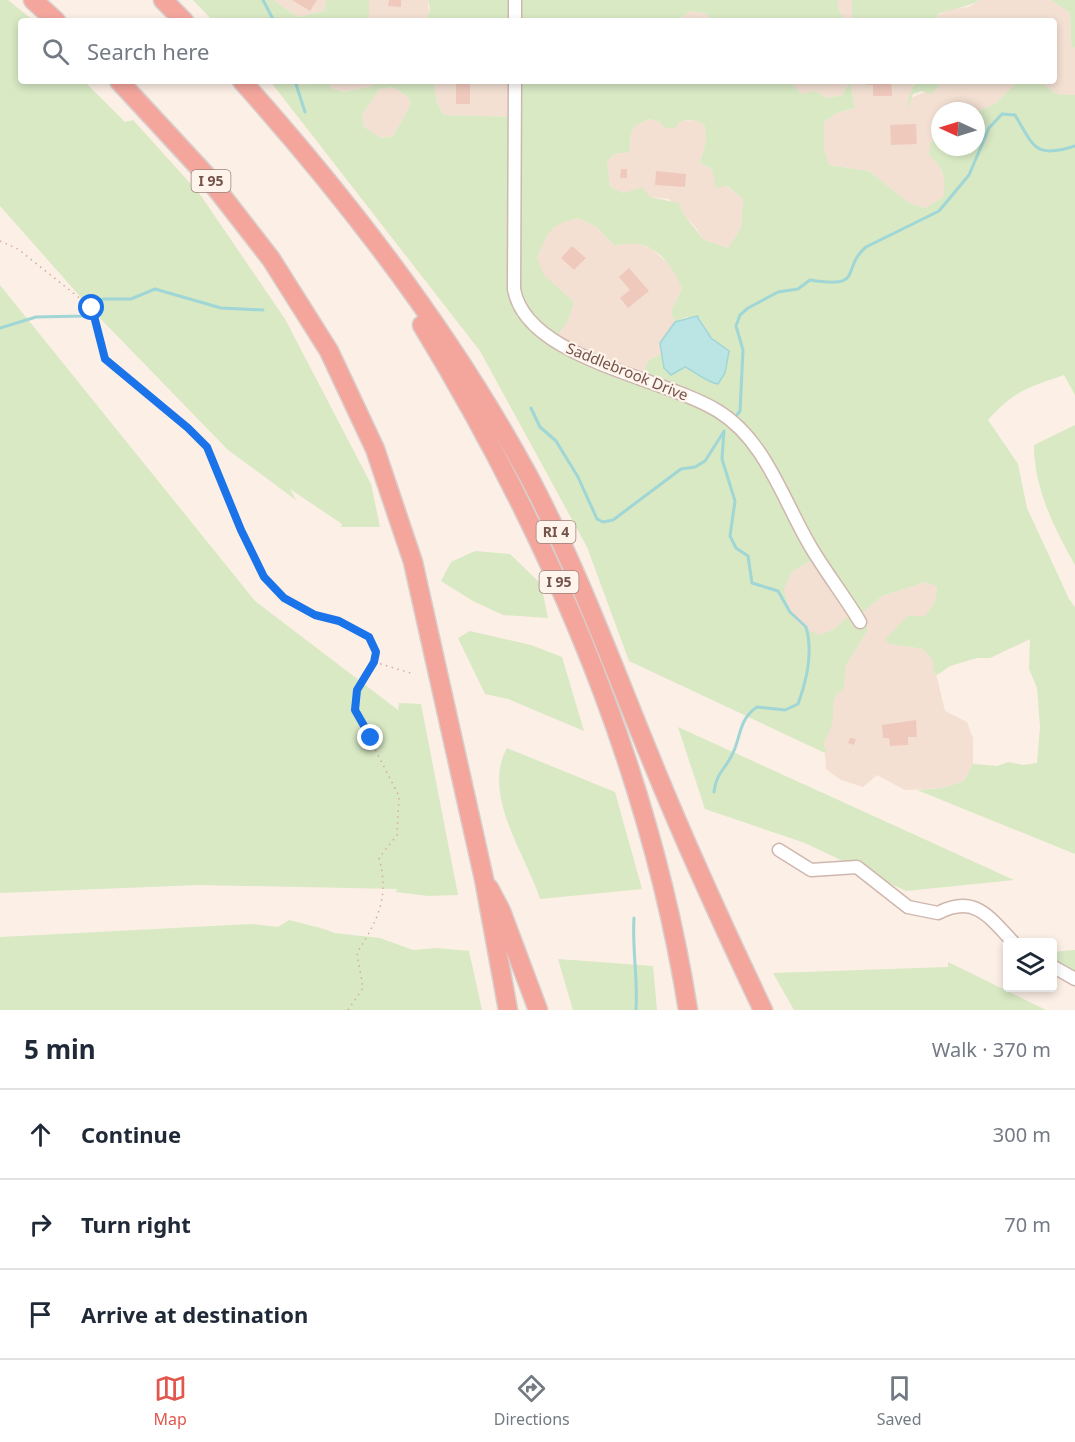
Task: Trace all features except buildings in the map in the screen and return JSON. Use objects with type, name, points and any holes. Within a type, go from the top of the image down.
[{"type":"highway","points":[[33,0],[53,18]]},
{"type":"highway","points":[[163,0],[181,18]]},
{"type":"highway","name":"I 95","points":[[122,84],[205,174],[272,259],[329,351],[361,416],[388,483],[413,562],[484,879],[508,1010]]},
{"type":"highway","name":"I 95","points":[[244,84],[336,194],[418,318],[474,414],[529,518],[575,619],[608,704],[639,800],[665,897],[688,1010]]},
{"type":"highway","name":"RI 4","points":[[336,194],[428,313],[470,376],[530,479],[577,578],[660,781],[763,1010]]},
{"type":"highway","points":[[484,879],[501,911],[538,1010]]},
{"type":"highway","points":[[715,904],[776,1010]]},
{"type":"street","points":[[515,0],[515,18]]},
{"type":"street","name":"Saddlebrook Drive","points":[[515,84],[514,289],[516,300],[527,321],[579,355],[676,390],[735,422],[758,451],[812,550],[860,622]]},
{"type":"street","points":[[779,850],[811,870],[857,867],[908,907],[938,914],[954,905],[982,909],[1009,938]]},
{"type":"street","points":[[1057,968],[1075,979]]},
{"type":"path","points":[[0,242],[18,249],[92,308],[105,359],[188,428],[207,447],[241,530],[264,577],[284,598],[315,615],[339,621],[369,637],[376,652],[374,662],[357,690],[355,710],[399,796],[397,834],[379,858],[384,876],[378,919],[357,953],[363,988],[348,1010]]},
{"type":"path","points":[[374,662],[414,674]]},
{"type":"shaded area","points":[[273,0],[327,0],[328,5],[324,11],[298,17]]},
{"type":"shaded area","points":[[369,0],[428,0],[428,18],[369,18]]},
{"type":"shaded area","points":[[839,0],[906,0],[900,18],[843,18],[837,6]]},
{"type":"shaded area","points":[[980,0],[1051,0],[1070,13],[1071,45],[1075,48],[1075,95],[1056,94],[1043,84],[1057,84],[1057,18],[938,18],[938,15],[951,9],[969,7]]},
{"type":"shaded area","points":[[691,11],[707,14],[709,18],[680,18]]},
{"type":"shaded area","points":[[329,84],[373,84],[344,92],[331,88]]},
{"type":"shaded area","points":[[434,84],[517,84],[515,117],[444,115],[437,103]]},
{"type":"shaded area","points":[[791,84],[848,84],[842,95],[828,98],[815,91],[802,94]]},
{"type":"shaded area","points":[[851,84],[913,84],[913,91],[908,99],[938,87],[938,84],[1015,84],[996,103],[985,108],[985,102],[931,102],[931,156],[935,156],[946,183],[943,197],[925,208],[909,203],[869,171],[829,165],[824,148],[824,122],[837,113],[855,108]]},
{"type":"shaded area","points":[[393,87],[407,96],[411,104],[393,136],[381,138],[364,127],[362,115],[379,89]]},
{"type":"shaded area","points":[[650,119],[660,122],[697,120],[705,126],[706,141],[700,163],[712,169],[716,178],[743,199],[741,228],[728,248],[702,239],[697,229],[669,199],[650,197],[639,190],[624,193],[610,187],[607,162],[613,154],[630,152],[631,130],[635,125]]},
{"type":"shaded area","points":[[578,218],[595,226],[615,246],[632,241],[652,249],[675,270],[682,288],[671,312],[675,322],[660,343],[663,353],[648,361],[641,377],[553,340],[568,321],[574,302],[543,275],[537,258],[546,235],[557,223]]},
{"type":"shaded area","points":[[815,558],[853,613],[834,629],[819,635],[796,625],[788,609],[783,589],[792,572]]},
{"type":"shaded area","points":[[926,582],[937,587],[935,601],[925,616],[890,644],[923,649],[933,661],[945,711],[967,722],[973,738],[973,764],[964,781],[943,788],[905,790],[877,775],[863,787],[841,780],[826,769],[825,753],[827,751],[824,744],[833,717],[831,703],[835,694],[844,688],[846,665],[868,630],[859,616],[882,596]]},
{"type":"green space","points":[[0,0],[8,0],[30,18],[18,18],[18,84],[87,84],[125,122],[133,120],[199,193],[285,319],[371,484],[380,527],[341,527],[342,524],[290,489],[296,500],[228,450],[93,311],[0,206]]},
{"type":"green space","points":[[193,0],[273,0],[298,17],[324,11],[327,0],[369,0],[369,18],[210,18]]},
{"type":"green space","points":[[428,0],[839,0],[837,6],[843,18],[709,18],[707,14],[691,11],[680,18],[427,18],[430,8]]},
{"type":"green space","points":[[852,0],[980,0],[938,14],[937,18],[852,18]]},
{"type":"green space","points":[[1051,0],[1075,0],[1075,48],[1071,45],[1070,13]]},
{"type":"green space","points":[[272,84],[329,84],[331,88],[344,92],[373,84],[434,84],[437,103],[444,115],[515,117],[517,84],[791,84],[802,94],[815,91],[828,98],[842,95],[851,84],[855,108],[837,113],[824,122],[824,148],[829,165],[869,171],[909,203],[925,208],[943,197],[943,174],[938,164],[929,155],[931,142],[931,156],[985,156],[985,108],[996,103],[1015,84],[1043,84],[1056,94],[1075,95],[1075,395],[1064,375],[1022,391],[1006,402],[988,420],[1018,464],[1027,508],[1069,599],[1075,607],[1075,854],[917,790],[943,788],[964,781],[973,764],[997,766],[1008,762],[1023,765],[1037,763],[1040,727],[1037,688],[1029,669],[1030,639],[990,658],[977,658],[950,666],[937,675],[933,671],[933,661],[923,649],[890,644],[885,640],[907,616],[925,616],[935,601],[937,587],[926,582],[882,596],[859,616],[868,630],[846,665],[844,688],[834,701],[832,723],[824,744],[827,751],[825,753],[629,661],[587,547],[480,351]],"holes":[[[393,87],[407,96],[411,104],[393,136],[381,138],[364,127],[362,115],[379,89]],[[650,119],[660,122],[665,128],[675,128],[679,122],[686,120],[693,120],[705,126],[706,141],[700,163],[712,169],[716,188],[727,186],[743,199],[741,228],[728,248],[702,239],[683,213],[679,203],[650,197],[642,187],[624,193],[610,187],[607,162],[613,154],[630,152],[632,130],[638,124]],[[578,218],[595,226],[615,246],[638,244],[648,247],[657,252],[671,268],[682,288],[671,312],[675,322],[687,317],[700,318],[711,338],[727,350],[709,382],[688,369],[664,368],[663,353],[648,361],[641,377],[554,340],[568,321],[574,302],[544,275],[537,258],[547,235],[561,223]],[[815,558],[852,613],[834,629],[819,635],[803,627],[791,613],[784,589],[792,572]]]},
{"type":"green space","points":[[938,84],[938,87],[932,94],[922,91],[913,94],[908,109],[908,99],[914,85]]},
{"type":"green space","points":[[0,285],[255,601],[398,710],[399,703],[421,704],[458,895],[428,896],[396,892],[397,889],[199,885],[0,893]]},
{"type":"green space","points":[[1075,425],[1075,565],[1041,492],[1034,445]]},
{"type":"green space","points":[[475,551],[510,554],[541,584],[548,618],[503,615],[473,601],[441,581],[451,562]]},
{"type":"green space","points":[[470,631],[531,645],[562,657],[584,731],[508,699],[485,694],[458,638]]},
{"type":"green space","points":[[678,727],[1014,880],[906,891],[805,843],[705,809]]},
{"type":"green space","points":[[507,748],[615,792],[642,889],[540,899],[502,805],[499,785],[500,766]]},
{"type":"green space","points":[[289,920],[334,933],[380,938],[413,950],[437,948],[469,951],[482,1010],[0,1010],[0,937],[252,924],[278,927]]},
{"type":"green space","points":[[1075,950],[1075,972],[1057,964],[1057,952]]},
{"type":"green space","points":[[558,959],[653,966],[657,1010],[573,1010]]},
{"type":"green space","points":[[948,962],[1003,989],[1003,992],[1009,992],[1046,1010],[794,1010],[773,973],[948,967]]},
{"type":"water","points":[[697,316],[711,338],[729,351],[725,373],[718,384],[685,367],[671,375],[664,368],[660,343],[675,322]]},
{"type":"waterway","points":[[263,0],[272,18]]},
{"type":"waterway","points":[[296,84],[305,112]]},
{"type":"waterway","points":[[736,416],[740,411],[743,350],[736,326],[740,315],[748,308],[778,292],[798,289],[810,280],[839,282],[845,279],[858,255],[866,247],[939,211],[969,175],[989,128],[1002,114],[1015,115],[1032,142],[1043,150],[1062,150],[1075,146]]},
{"type":"waterway","points":[[0,328],[36,317],[84,316],[103,299],[131,299],[155,289],[221,308],[263,310]]},
{"type":"waterway","points":[[531,408],[540,427],[556,441],[578,477],[597,519],[603,522],[613,520],[681,469],[695,467],[705,461],[723,433]]},
{"type":"waterway","points":[[714,792],[717,780],[730,759],[744,722],[751,712],[757,707],[785,710],[798,704],[809,656],[806,627],[790,612],[778,591],[752,583],[748,556],[736,548],[730,536],[735,501],[722,459],[724,431]]},
{"type":"waterway","points":[[634,918],[636,1010]]},
{"type":"route","points":[[92,308],[105,359],[188,428],[207,447],[241,530],[264,577],[284,598],[315,615],[339,621],[369,637],[376,652],[374,662],[357,690],[355,710],[371,738]]}]
